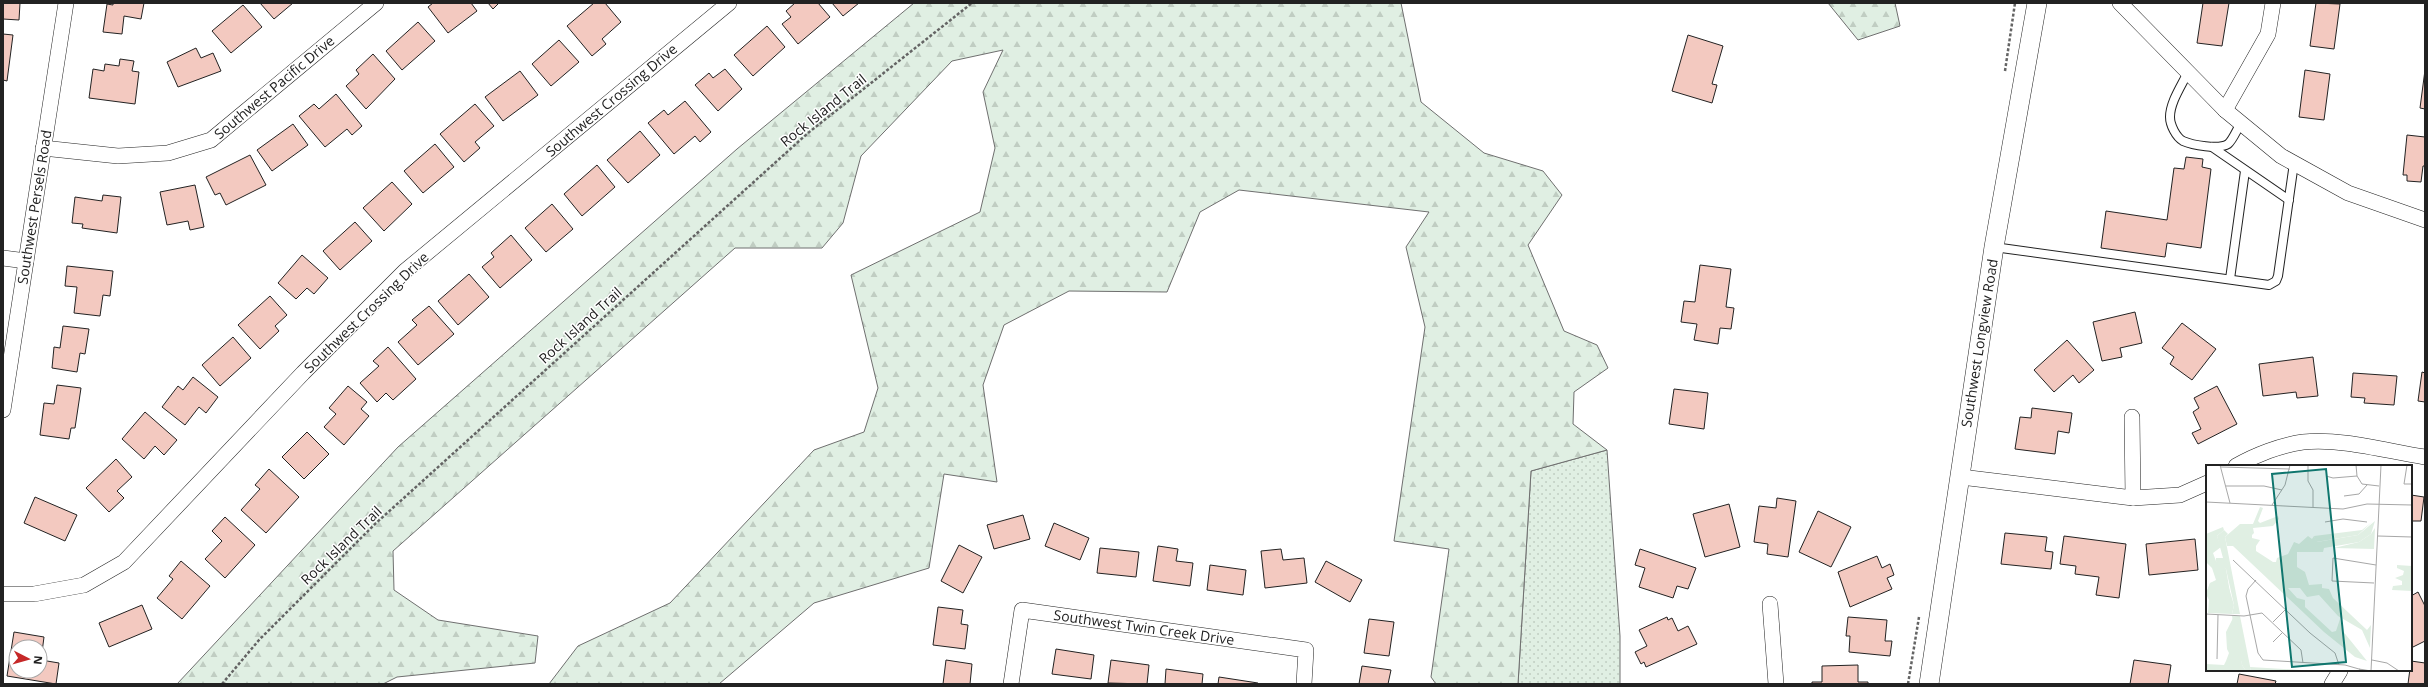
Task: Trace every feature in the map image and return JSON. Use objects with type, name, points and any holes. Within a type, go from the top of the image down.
[{"type":"street","name":"Southwest Persels Road","points":[[3,410],[66,3]]},
{"type":"street","name":"Southwest Pacific Drive","points":[[43,148],[118,156],[168,153],[211,140],[376,3]]},
{"type":"street","name":"Southwest Crossing Drive","points":[[3,594],[34,594],[84,585],[124,562],[303,373],[405,271],[729,3]]},
{"type":"street","name":"Southwest Longview Road","points":[[1929,684],[1961,477],[1967,417],[1994,247],[2037,3]]},
{"type":"street","points":[[2120,3],[2225,110],[2281,156],[2348,193],[2425,220]]},
{"type":"street","points":[[2225,110],[2268,34],[2273,3]]},
{"type":"street","points":[[3,258],[26,261]]},
{"type":"street","points":[[2132,417],[2133,498]]},
{"type":"street","points":[[2238,465],[2274,449],[2303,442],[2345,444],[2425,457]]},
{"type":"street","points":[[1961,477],[2133,498],[2180,495],[2206,483]]},
{"type":"street","points":[[1770,604],[1776,684]]},
{"type":"street","name":"Southwest Twin Creek Drive","points":[[1011,684],[1022,610],[1306,650],[1304,684]]},
{"type":"street","points":[[2332,684],[2340,671]]},
{"type":"lane","points":[[2188,72],[2172,106],[2170,118],[2174,131],[2182,141],[2212,147],[2289,200]]},
{"type":"lane","points":[[2212,147],[2229,143],[2241,123]]},
{"type":"lane","points":[[1994,247],[2269,285],[2276,281],[2294,163]]},
{"type":"lane","points":[[2230,279],[2246,170]]},
{"type":"path","name":"Rock Island Trail","points":[[222,684],[259,640],[381,519],[808,133],[972,3]]},
{"type":"green space","points":[[914,3],[1401,3],[1421,102],[1484,153],[1543,171],[1562,195],[1528,245],[1564,331],[1597,345],[1608,368],[1574,392],[1573,424],[1607,450],[1531,471],[1518,684],[1436,684],[1431,677],[1449,549],[1394,541],[1425,327],[1406,247],[1429,212],[1239,190],[1200,212],[1167,292],[1069,291],[1004,325],[983,385],[997,482],[944,474],[929,568],[814,603],[719,684],[549,684],[578,646],[670,603],[814,450],[864,432],[878,388],[851,275],[980,212],[995,148],[983,92],[1003,50],[952,61],[861,156],[843,223],[822,248],[735,248],[393,551],[394,590],[438,620],[538,636],[535,663],[397,677],[383,684],[177,684],[398,447],[737,149]]},
{"type":"green space","points":[[1828,3],[1895,3],[1900,26],[1858,40]]},
{"type":"green space","points":[[1607,450],[1620,636],[1620,684],[1518,684],[1531,471]]},
{"type":"building","points":[[3,3],[20,3],[19,20],[3,19]]},
{"type":"building","points":[[113,3],[144,3],[141,19],[124,16],[122,34],[103,32],[107,4],[113,5]]},
{"type":"building","points":[[260,3],[293,3],[274,19]]},
{"type":"building","points":[[433,3],[471,3],[477,11],[448,33],[428,7]]},
{"type":"building","points":[[488,3],[499,3],[493,9]]},
{"type":"building","points":[[594,3],[605,3],[621,22],[602,39],[606,44],[592,56],[567,26]]},
{"type":"building","points":[[795,3],[818,3],[830,17],[798,44],[782,24],[791,17],[786,11]]},
{"type":"building","points":[[832,3],[859,3],[843,16]]},
{"type":"building","points":[[2203,3],[2229,3],[2222,46],[2197,43]]},
{"type":"building","points":[[2316,3],[2340,4],[2334,49],[2310,46]]},
{"type":"building","points":[[243,5],[262,27],[231,53],[212,31]]},
{"type":"building","points":[[418,22],[435,41],[402,70],[386,51]]},
{"type":"building","points":[[767,26],[785,47],[753,76],[734,55]]},
{"type":"building","points":[[3,34],[13,35],[7,81],[3,80]]},
{"type":"building","points":[[1688,35],[1723,46],[1712,84],[1717,85],[1712,103],[1672,91]]},
{"type":"building","points":[[559,40],[579,62],[551,86],[532,64]]},
{"type":"building","points":[[196,48],[201,58],[213,53],[221,71],[178,87],[167,62]]},
{"type":"building","points":[[373,54],[395,79],[366,109],[346,86],[359,74],[356,70]]},
{"type":"building","points":[[120,59],[134,61],[132,71],[139,72],[135,104],[89,98],[93,69],[104,71],[105,64],[119,66]]},
{"type":"building","points":[[725,69],[742,89],[718,111],[695,85],[709,73],[713,78]]},
{"type":"building","points":[[2305,70],[2330,74],[2324,120],[2299,117]]},
{"type":"building","points":[[2425,70],[2425,109],[2420,108]]},
{"type":"building","points":[[520,71],[538,95],[503,121],[485,97]]},
{"type":"building","points":[[336,94],[362,126],[352,135],[347,129],[325,147],[299,116],[314,104],[319,109]]},
{"type":"building","points":[[685,101],[711,132],[700,142],[695,136],[674,154],[648,123],[664,110],[668,115]]},
{"type":"building","points":[[475,104],[494,126],[475,142],[480,148],[464,162],[440,134]]},
{"type":"building","points":[[293,124],[308,145],[272,171],[257,150]]},
{"type":"building","points":[[640,131],[660,155],[628,183],[607,160]]},
{"type":"building","points":[[2407,135],[2425,137],[2425,166],[2423,166],[2421,182],[2407,181],[2407,175],[2403,175]]},
{"type":"building","points":[[435,144],[454,167],[423,193],[404,171]]},
{"type":"building","points":[[250,155],[266,185],[226,205],[220,193],[215,195],[206,177]]},
{"type":"building","points":[[2186,157],[2203,159],[2202,167],[2211,169],[2201,248],[2167,243],[2165,257],[2101,248],[2106,211],[2167,220],[2174,168],[2184,169]]},
{"type":"building","points":[[597,165],[615,187],[582,216],[564,194]]},
{"type":"building","points":[[392,182],[412,204],[384,231],[363,208]]},
{"type":"building","points":[[195,185],[204,227],[190,230],[188,221],[167,225],[160,192]]},
{"type":"building","points":[[103,195],[121,197],[117,233],[82,228],[83,224],[72,223],[75,197],[102,201]]},
{"type":"building","points":[[552,204],[573,229],[546,252],[525,228]]},
{"type":"building","points":[[355,222],[372,241],[340,270],[323,251]]},
{"type":"building","points":[[511,235],[532,260],[500,288],[482,267],[494,257],[491,253]]},
{"type":"building","points":[[302,255],[328,278],[314,294],[307,288],[296,299],[278,283]]},
{"type":"building","points":[[1700,265],[1731,269],[1726,307],[1734,308],[1731,329],[1720,328],[1718,344],[1694,340],[1697,324],[1681,322],[1684,301],[1695,302]]},
{"type":"building","points":[[67,266],[113,271],[110,296],[103,295],[100,316],[74,313],[77,287],[65,286]]},
{"type":"building","points":[[469,274],[489,297],[458,325],[438,301]]},
{"type":"building","points":[[270,296],[287,315],[275,326],[279,331],[260,349],[238,325]]},
{"type":"building","points":[[429,306],[454,334],[418,365],[398,342],[417,325],[412,320]]},
{"type":"building","points":[[2135,312],[2142,343],[2120,348],[2122,357],[2102,361],[2093,322]]},
{"type":"building","points":[[2182,323],[2216,349],[2192,380],[2170,364],[2174,357],[2162,348]]},
{"type":"building","points":[[63,326],[89,329],[85,354],[80,353],[77,372],[52,368],[54,347],[60,348]]},
{"type":"building","points":[[233,337],[251,358],[220,386],[202,365]]},
{"type":"building","points":[[2067,340],[2094,370],[2079,383],[2073,375],[2054,392],[2034,370]]},
{"type":"building","points":[[388,347],[416,379],[393,400],[386,393],[377,402],[360,383],[379,366],[373,361]]},
{"type":"building","points":[[2313,357],[2318,396],[2297,398],[2296,392],[2263,396],[2259,364]]},
{"type":"building","points":[[2422,372],[2425,373],[2425,402],[2418,401]]},
{"type":"building","points":[[2353,373],[2397,376],[2394,405],[2364,403],[2365,398],[2351,397]]},
{"type":"building","points":[[193,377],[218,397],[206,413],[199,407],[185,425],[162,407],[178,386],[183,390]]},
{"type":"building","points":[[57,385],[81,388],[75,428],[71,428],[69,439],[40,435],[44,403],[54,404]]},
{"type":"building","points":[[348,386],[367,402],[361,409],[369,416],[344,445],[324,427],[336,414],[329,408]]},
{"type":"building","points":[[2217,386],[2237,424],[2198,444],[2192,433],[2201,429],[2193,412],[2199,408],[2194,398]]},
{"type":"building","points":[[1674,389],[1708,393],[1704,429],[1669,424]]},
{"type":"building","points":[[2032,408],[2072,413],[2069,433],[2058,431],[2055,454],[2015,449],[2020,417],[2031,418]]},
{"type":"building","points":[[145,412],[177,440],[164,455],[155,446],[144,459],[122,439]]},
{"type":"building","points":[[307,432],[329,454],[304,479],[282,457]]},
{"type":"building","points":[[116,459],[132,477],[117,491],[124,498],[109,512],[86,488]]},
{"type":"building","points":[[269,469],[299,497],[266,533],[241,510],[260,489],[255,485]]},
{"type":"building","points":[[2412,495],[2424,497],[2421,521],[2412,521]]},
{"type":"building","points":[[35,497],[77,515],[65,541],[24,523]]},
{"type":"building","points":[[1777,498],[1796,501],[1788,557],[1767,554],[1768,544],[1754,542],[1759,506],[1776,508]]},
{"type":"building","points":[[1729,504],[1740,547],[1705,557],[1693,514]]},
{"type":"building","points":[[1818,511],[1851,527],[1831,567],[1799,552]]},
{"type":"building","points":[[1023,515],[1030,539],[994,549],[987,525]]},
{"type":"building","points":[[225,517],[255,545],[225,578],[205,559],[222,541],[212,531]]},
{"type":"building","points":[[1054,523],[1089,538],[1080,560],[1045,546]]},
{"type":"building","points":[[2005,533],[2047,537],[2045,551],[2053,552],[2051,569],[2001,564]]},
{"type":"building","points":[[2064,536],[2126,544],[2119,598],[2096,595],[2099,577],[2075,574],[2076,566],[2060,564]]},
{"type":"building","points":[[2195,539],[2198,570],[2149,575],[2146,544]]},
{"type":"building","points":[[959,545],[982,557],[963,593],[941,581]]},
{"type":"building","points":[[1158,546],[1178,549],[1176,561],[1193,563],[1190,586],[1153,581]]},
{"type":"building","points":[[1100,548],[1139,552],[1136,577],[1097,573]]},
{"type":"building","points":[[1281,549],[1283,560],[1304,558],[1307,583],[1265,588],[1261,551]]},
{"type":"building","points":[[1640,549],[1696,568],[1688,589],[1677,586],[1673,598],[1639,587],[1645,568],[1635,565]]},
{"type":"building","points":[[1877,556],[1882,568],[1890,564],[1894,575],[1887,578],[1892,589],[1850,607],[1838,572]]},
{"type":"building","points":[[181,561],[210,586],[182,619],[157,598],[173,579],[169,576]]},
{"type":"building","points":[[1326,561],[1362,580],[1350,602],[1315,582]]},
{"type":"building","points":[[1210,565],[1246,570],[1243,595],[1207,590]]},
{"type":"building","points":[[2418,592],[2425,606],[2425,641],[2412,648],[2412,595]]},
{"type":"building","points":[[142,605],[152,629],[109,647],[99,623]]},
{"type":"building","points":[[938,607],[963,610],[961,624],[968,625],[965,649],[933,645]]},
{"type":"building","points":[[1667,617],[1668,620],[1672,618],[1678,631],[1688,626],[1697,644],[1646,667],[1644,662],[1641,664],[1635,652],[1647,646],[1639,630]]},
{"type":"building","points":[[1848,617],[1887,620],[1885,641],[1892,641],[1890,656],[1849,652],[1850,636],[1846,636]]},
{"type":"building","points":[[1369,619],[1394,622],[1389,656],[1364,653]]},
{"type":"building","points":[[14,632],[44,637],[44,639],[13,639]]},
{"type":"building","points":[[1056,649],[1094,655],[1091,679],[1052,674]]},
{"type":"building","points":[[946,660],[972,664],[970,684],[943,684]]},
{"type":"building","points":[[1111,660],[1149,665],[1147,684],[1108,683]]},
{"type":"building","points":[[2134,660],[2171,665],[2168,684],[2130,684]]},
{"type":"building","points":[[48,661],[59,663],[56,684],[25,679],[48,679]]},
{"type":"building","points":[[2412,661],[2425,663],[2425,684],[2408,684],[2410,671],[2412,671]]},
{"type":"building","points":[[1858,665],[1858,682],[1868,682],[1868,684],[1812,684],[1812,682],[1822,682],[1822,666]]},
{"type":"building","points":[[1362,666],[1391,670],[1388,684],[1359,684]]},
{"type":"building","points":[[1166,669],[1203,674],[1202,684],[1165,684]]},
{"type":"building","points":[[2239,674],[2276,681],[2275,684],[2237,684]]},
{"type":"building","points":[[1219,677],[1258,683],[1258,684],[1218,684]]}]
